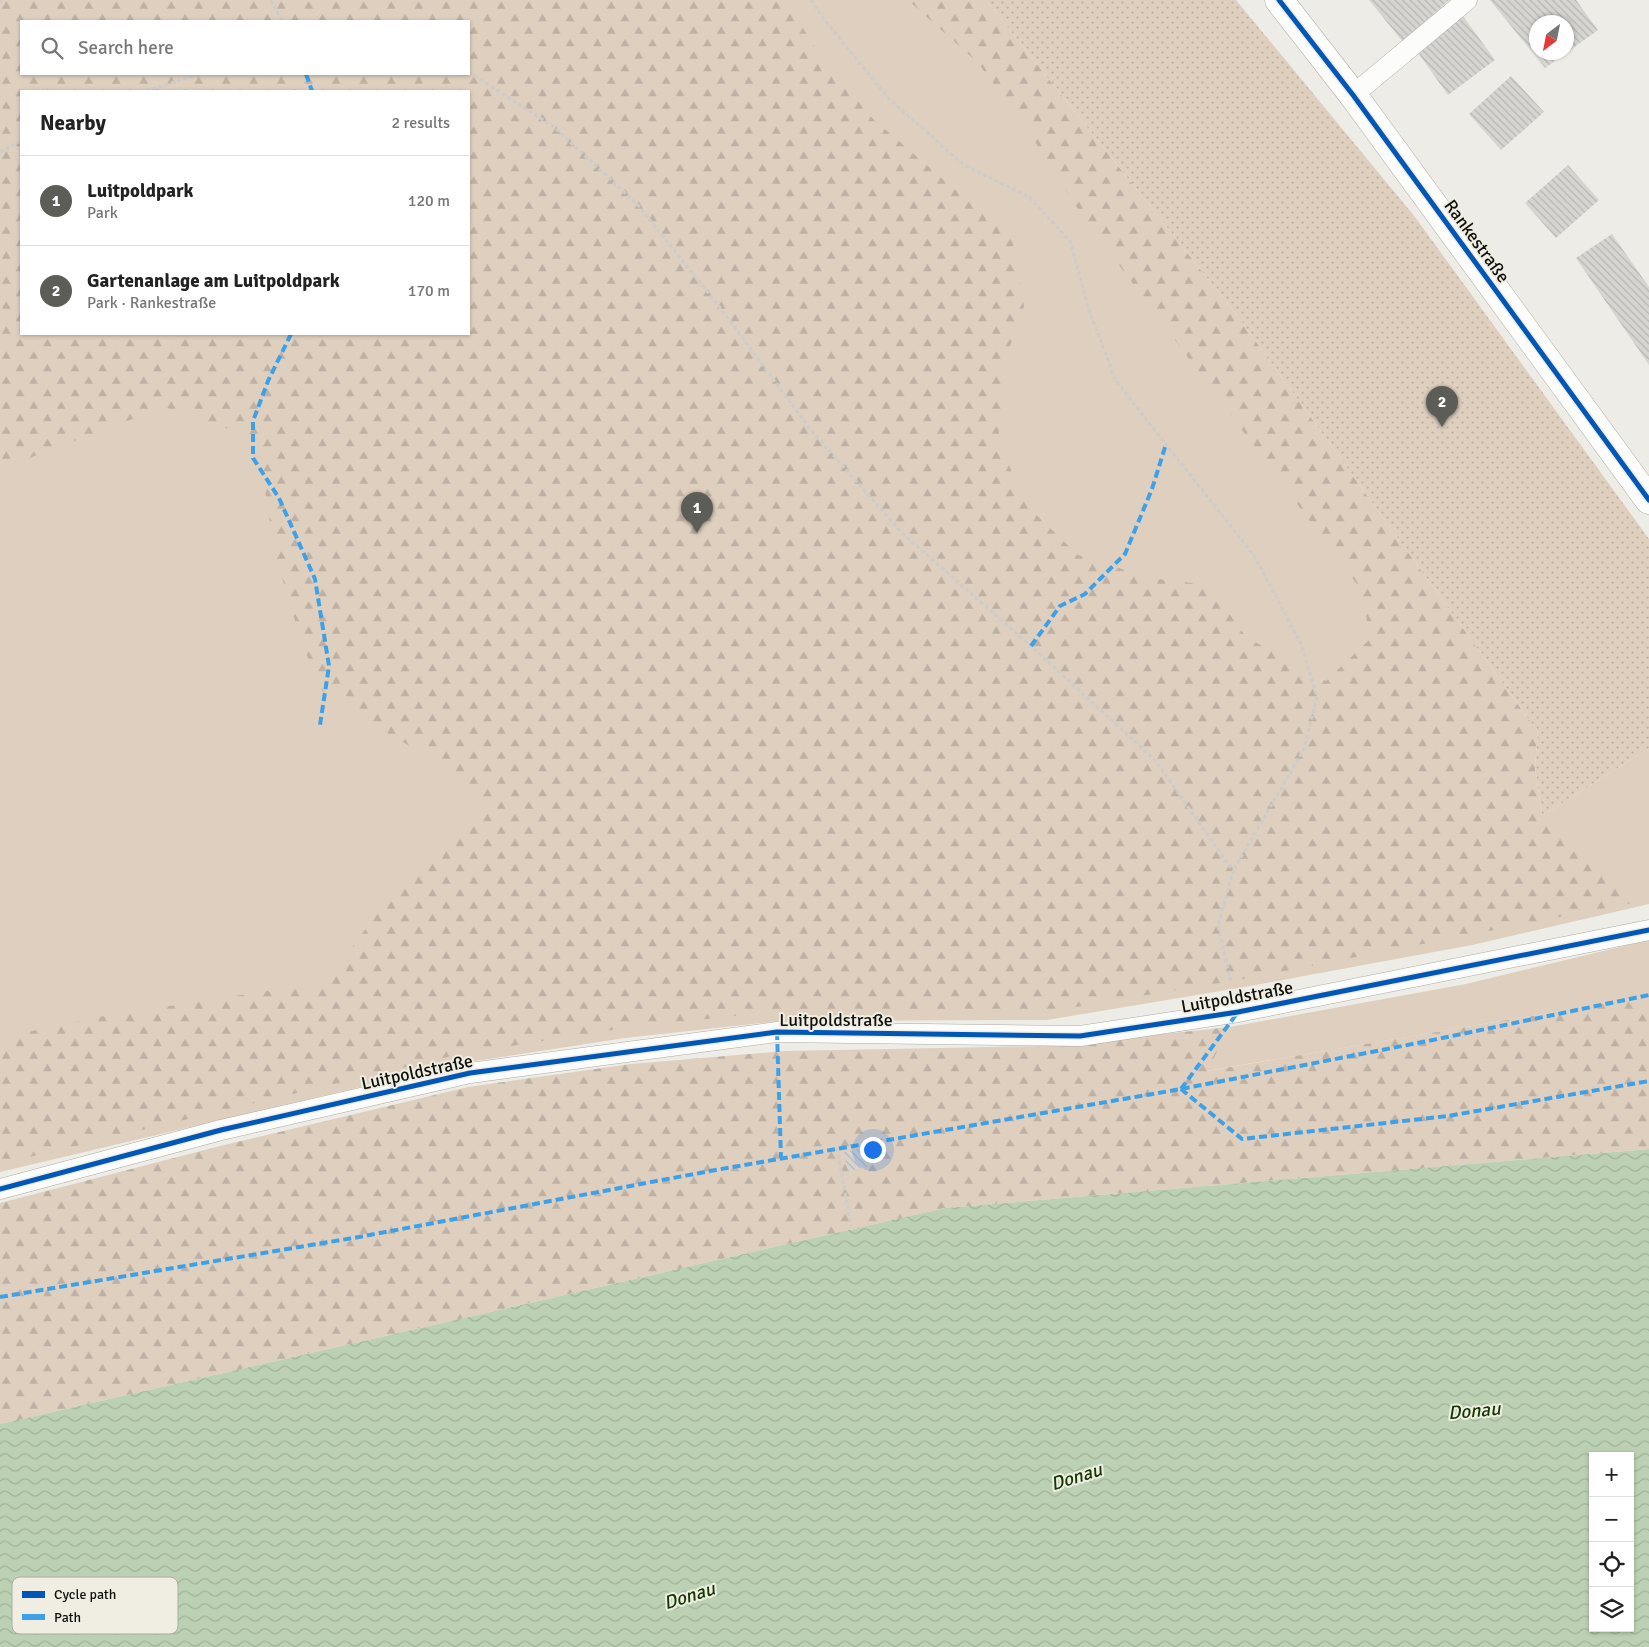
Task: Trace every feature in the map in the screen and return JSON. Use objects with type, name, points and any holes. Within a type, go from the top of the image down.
[{"type":"street","name":"Rankestraße","points":[[1279,0],[1352,95],[1649,500]]},
{"type":"lane","points":[[1352,95],[1466,0]]},
{"type":"lane","name":"Luitpoldstraße","points":[[0,1189],[221,1130],[470,1073],[777,1032],[1080,1036],[1238,1012],[1649,930]]},
{"type":"path","points":[[271,0],[281,20]]},
{"type":"path","points":[[811,0],[823,18],[889,100],[964,165],[1029,197],[1070,241],[1088,310],[1116,381],[1255,557],[1301,644],[1317,698],[1304,749],[1233,871],[1218,926],[1238,1012]]},
{"type":"path","points":[[470,73],[554,127],[636,204],[718,305],[811,430],[903,534],[1031,646],[1155,760],[1233,871]]},
{"type":"path","points":[[149,90],[197,75]]},
{"type":"path","points":[[0,152],[20,142]]},
{"type":"path","points":[[838,1148],[851,1226]]},
{"type":"green space","points":[[0,0],[986,0],[1542,816],[1649,748],[1649,904],[1472,945],[1239,988],[1047,1020],[780,1021],[625,1038],[462,1063],[0,1172]]},
{"type":"green space","points":[[0,0],[785,0],[818,52],[873,119],[1012,238],[1024,306],[1008,352],[998,440],[1027,506],[1078,555],[1150,578],[1209,585],[1246,637],[1326,681],[1370,639],[1362,591],[1081,214],[1027,129],[978,63],[908,0],[986,0],[1236,314],[1538,732],[1535,767],[1542,816],[1642,901],[1243,979],[1045,1012],[780,1011],[625,1028],[460,1054],[0,1164],[0,1038],[92,1018],[326,982],[387,900],[472,826],[481,799],[436,761],[354,714],[320,689],[300,637],[275,554],[261,466],[249,436],[164,407],[32,457],[0,476]]},
{"type":"green space","points":[[986,0],[1236,0],[1415,217],[1649,539],[1649,748],[1542,816],[1535,767],[1538,732],[1236,314]]},
{"type":"green space","points":[[1649,940],[1649,996],[1206,1071],[1230,1027],[1466,984]]},
{"type":"green space","points":[[1649,996],[1649,1149],[945,1208],[0,1424],[0,1203],[220,1146],[468,1087],[631,1064],[785,1051],[1048,1046],[1230,1027],[1207,1071]]},
{"type":"water","name":"Donau","points":[[1649,1149],[1649,1647],[0,1647],[0,1424],[945,1208]]},
{"type":"building","points":[[1369,0],[1449,0],[1403,42]]},
{"type":"building","points":[[1490,0],[1576,0],[1598,30],[1574,47],[1574,15],[1529,15],[1529,48]]},
{"type":"building","points":[[1463,16],[1495,60],[1448,95],[1416,50]]},
{"type":"building","points":[[1539,60],[1556,60],[1545,68]]},
{"type":"building","points":[[1511,76],[1544,112],[1501,150],[1469,114]]},
{"type":"building","points":[[1568,165],[1599,200],[1556,238],[1525,203]]},
{"type":"building","points":[[1612,234],[1649,287],[1649,365],[1576,258]]},
{"type":"building","points":[[863,1148],[867,1167],[848,1171],[844,1152]]},
{"type":"marked path","points":[[306,75],[312,90]]},
{"type":"marked path","points":[[291,335],[268,381],[253,421],[253,458],[279,498],[315,579],[329,666],[320,725]]},
{"type":"marked path","points":[[1031,646],[1060,606],[1085,594],[1125,554],[1152,489],[1166,444]]},
{"type":"marked path","points":[[0,1297],[359,1237],[710,1171],[1181,1089],[1428,1041],[1649,995]]},
{"type":"marked path","points":[[1181,1089],[1238,1012]]},
{"type":"marked path","points":[[777,1032],[781,1158]]},
{"type":"marked path","points":[[1181,1089],[1242,1139],[1448,1116],[1649,1081]]},
{"type":"cycle path","points":[[1279,0],[1353,95],[1649,500]]},
{"type":"cycle path","points":[[0,1189],[221,1130],[470,1073],[777,1032],[1080,1036],[1238,1012],[1649,930]]},
{"type":"place","name":"Gartenanlage am Luitpoldpark","points":[[1442,427]]},
{"type":"place","name":"Luitpoldpark","points":[[697,533]]}]
